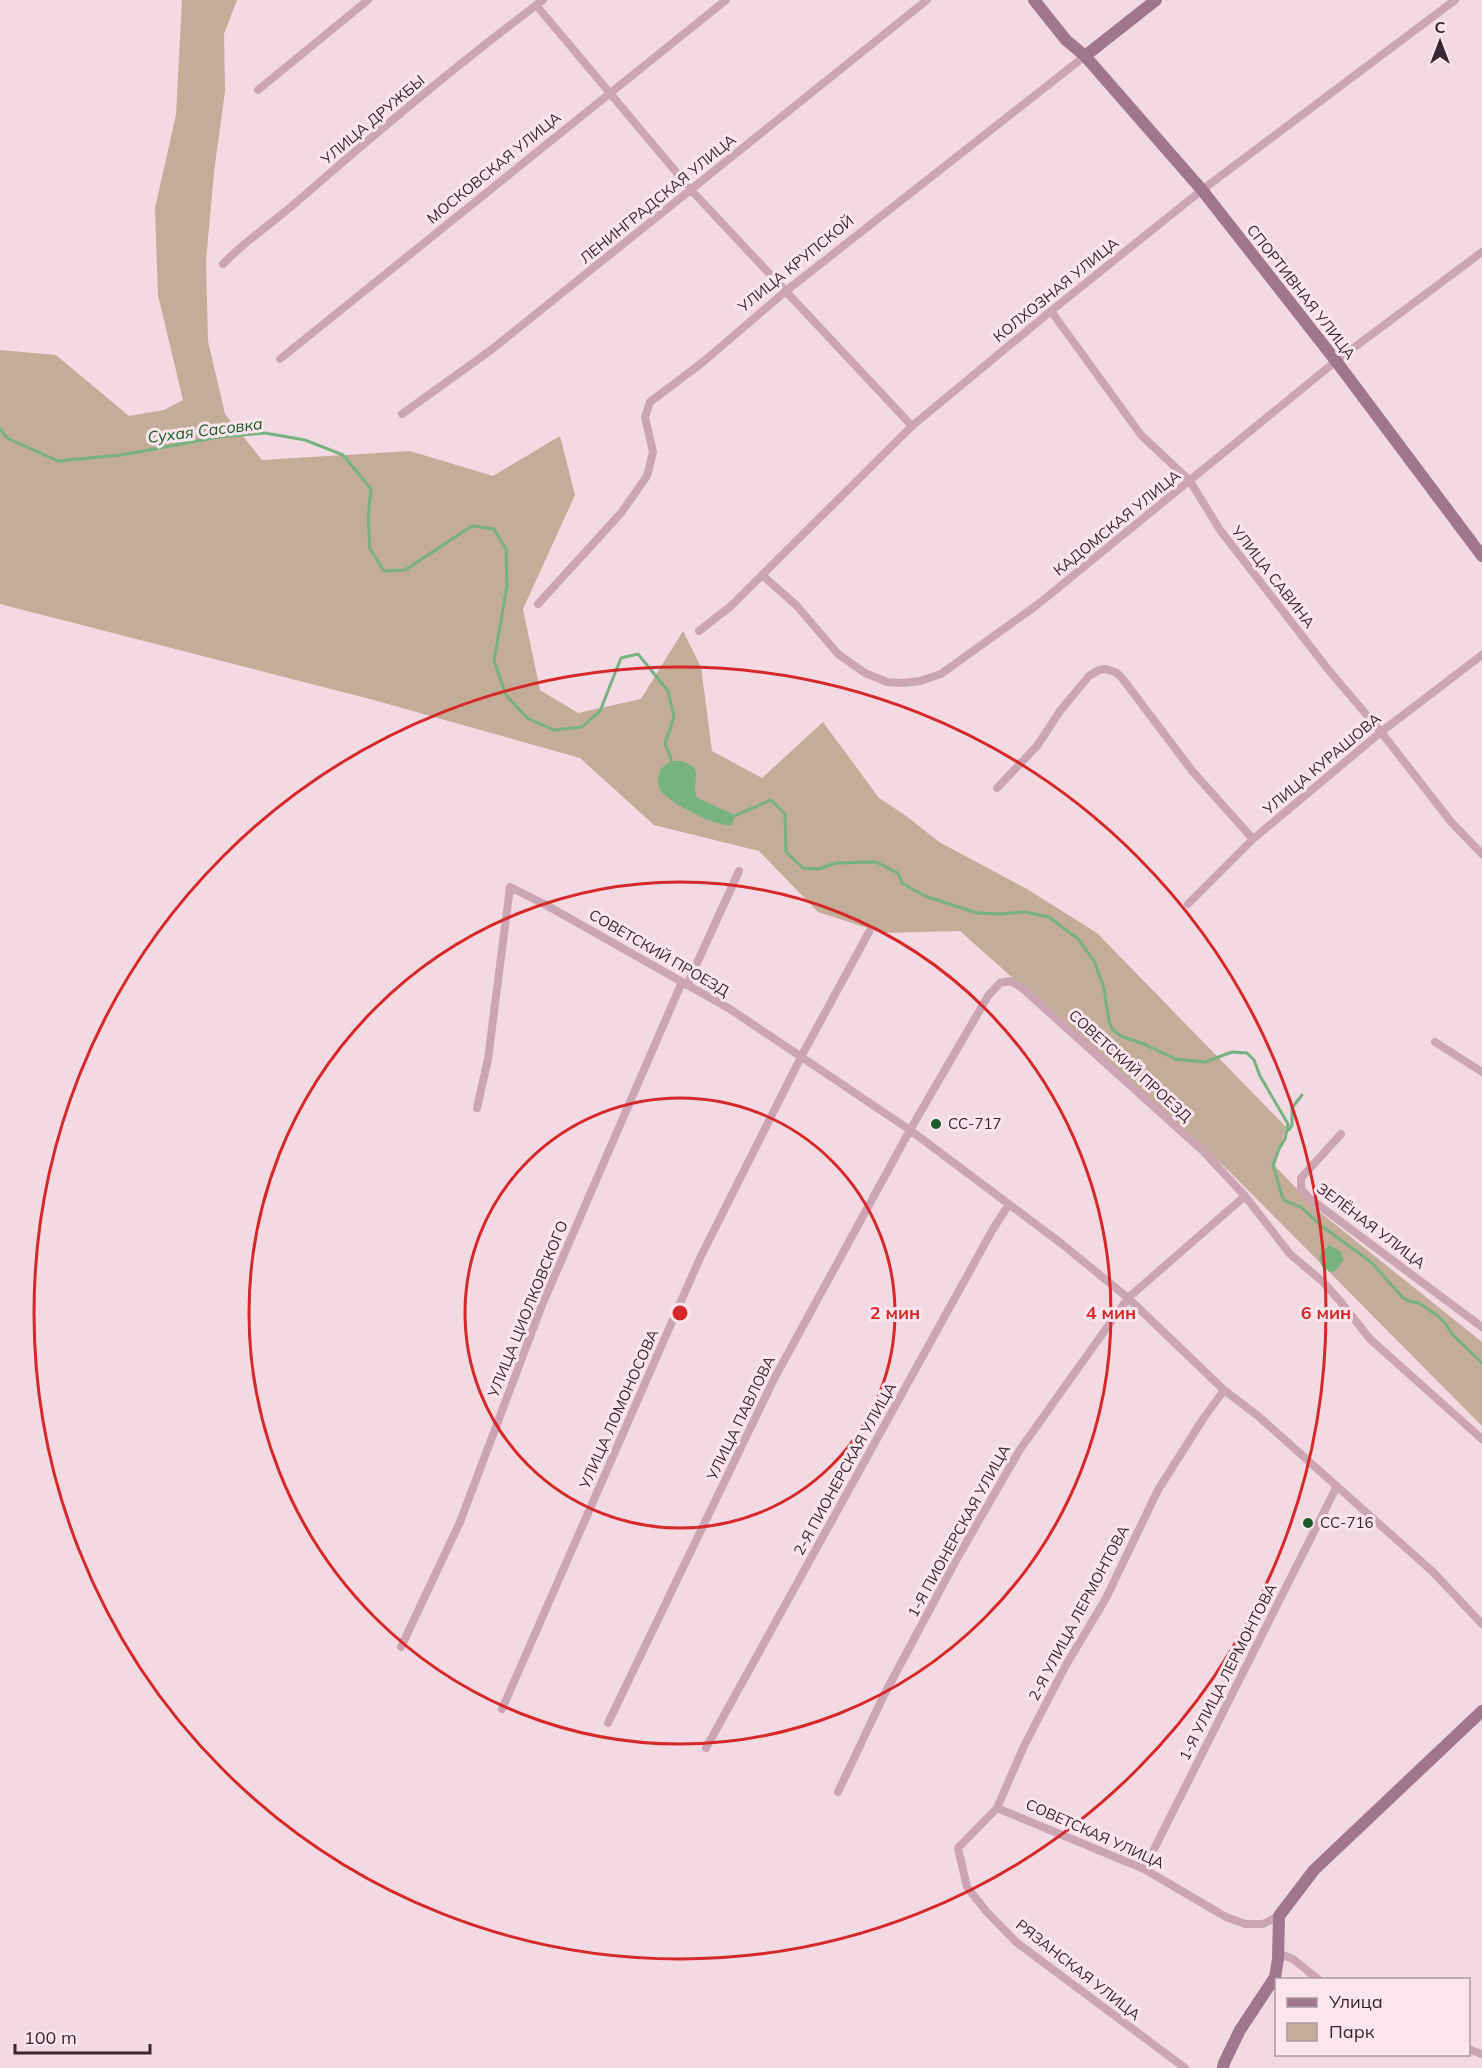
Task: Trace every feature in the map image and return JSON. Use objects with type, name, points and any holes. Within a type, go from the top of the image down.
[{"type":"street","points":[[258,90],[368,0]]},
{"type":"street","name":"МОСКОВСКАЯ УЛИЦА","points":[[280,358],[726,0]]},
{"type":"street","name":"ЛЕНИНГРАДСКАЯ УЛИЦА","points":[[402,414],[492,350],[927,0]]},
{"type":"street","name":"СПОРТИВНАЯ УЛИЦА","points":[[1034,0],[1066,40],[1085,56],[1202,190],[1336,360],[1482,556]]},
{"type":"street","name":"УЛИЦА КРУПСКОЙ","points":[[538,604],[621,513],[647,476],[653,452],[645,417],[650,402],[703,362],[786,291],[1156,0]]},
{"type":"street","name":"КОЛХОЗНАЯ УЛИЦА","points":[[699,631],[730,606],[912,426],[1202,190],[1455,0]]},
{"type":"street","points":[[540,2],[610,92],[692,191],[912,426]]},
{"type":"street","name":"УЛИЦА ДРУЖБЫ","points":[[223,264],[241,245],[269,225],[374,136],[540,2]]},
{"type":"street","name":"КАДОМСКАЯ УЛИЦА","points":[[762,575],[796,605],[838,654],[876,679],[903,684],[942,674],[1037,605],[1336,360],[1482,252]]},
{"type":"street","name":"УЛИЦА САВИНА","points":[[1051,311],[1141,435],[1190,481],[1220,530],[1327,668],[1381,732],[1452,823],[1482,854]]},
{"type":"street","name":"УЛИЦА КУРАШОВА","points":[[1188,904],[1253,838],[1381,732],[1482,655]]},
{"type":"street","points":[[997,788],[1037,746],[1060,711],[1089,676],[1106,669],[1117,673],[1122,678],[1193,772],[1253,838]]},
{"type":"street","name":"УЛИЦА ЦИОЛКОВСКОГО","points":[[401,1647],[460,1522],[542,1305],[685,984],[739,872]]},
{"type":"street","name":"СОВЕТСКИЙ ПРОЕЗД","points":[[477,1108],[488,1059],[510,887],[730,1009],[910,1130],[1062,1244],[1128,1298],[1224,1390],[1258,1416],[1433,1572],[1482,1624]]},
{"type":"street","name":"УЛИЦА ЛОМОНОСОВА","points":[[502,1709],[700,1258],[801,1057],[869,932]]},
{"type":"street","name":"СОВЕТСКИЙ ПРОЕЗД","points":[[910,1130],[988,996],[1000,983],[1010,981],[1021,987],[1179,1128],[1245,1196]]},
{"type":"street","points":[[1436,1042],[1482,1072]]},
{"type":"street","name":"УЛИЦА ПАВЛОВА","points":[[608,1723],[774,1379],[910,1130]]},
{"type":"street","name":"ЗЕЛЁНАЯ УЛИЦА","points":[[1341,1134],[1301,1178],[1301,1189],[1309,1198],[1482,1327]]},
{"type":"street","points":[[1128,1298],[1245,1196],[1290,1254],[1322,1281],[1370,1340],[1482,1439]]},
{"type":"street","name":"2-Я ПИОНЕРСКАЯ УЛИЦА","points":[[706,1748],[1009,1204]]},
{"type":"street","name":"1-Я ПИОНЕРСКАЯ УЛИЦА","points":[[838,1792],[895,1675],[954,1564],[1019,1451],[1128,1298]]},
{"type":"street","name":"2-Я УЛИЦА ЛЕРМОНТОВА","points":[[958,1848],[997,1808],[1024,1746],[1066,1665],[1105,1600],[1158,1490],[1224,1390]]},
{"type":"street","name":"1-Я УЛИЦА ЛЕРМОНТОВА","points":[[1144,1869],[1337,1486]]},
{"type":"street","points":[[1223,2068],[1240,2030],[1272,1985],[1277,1970],[1279,1916],[1314,1870],[1482,1711]]},
{"type":"street","name":"СОВЕТСКАЯ УЛИЦА","points":[[997,1808],[1144,1869],[1226,1917],[1245,1924],[1263,1924],[1279,1916]]},
{"type":"street","name":"РЯЗАНСКАЯ УЛИЦА","points":[[958,1848],[967,1887],[1016,1942],[1185,2068]]},
{"type":"street","points":[[1278,1953],[1293,1959],[1317,1978]]},
{"type":"green space","points":[[182,0],[237,0],[224,34],[225,91],[214,172],[206,261],[208,341],[225,414],[262,460],[410,451],[493,476],[560,436],[575,495],[523,609],[540,690],[578,713],[641,699],[683,631],[701,667],[712,751],[762,778],[823,722],[879,798],[939,842],[1027,889],[1097,933],[1286,1127],[1275,1166],[1316,1209],[1482,1342],[1482,1426],[1228,1170],[960,931],[883,933],[818,912],[759,851],[654,825],[580,758],[370,699],[0,604],[0,350],[56,355],[129,416],[164,410],[183,400],[158,295],[155,208],[176,115]]},
{"type":"shaded area","points":[[672,761],[682,761],[694,767],[697,798],[734,815],[731,825],[724,825],[695,814],[662,792],[658,783],[659,774],[664,766]]},
{"type":"shaded area","points":[[1329,1245],[1341,1252],[1344,1259],[1335,1271],[1330,1272],[1321,1265],[1319,1257]]},
{"type":"waterway","name":"Сухая Сасовка","points":[[0,429],[7,438],[58,461],[121,455],[219,437],[265,433],[305,440],[343,455],[371,489],[368,518],[370,549],[384,571],[405,570],[472,526],[494,529],[506,549],[507,586],[494,661],[506,695],[527,718],[554,730],[582,727],[600,711],[621,658],[638,654],[668,691],[674,717],[665,744],[673,764]]},
{"type":"waterway","name":"Сухая Сасовка","points":[[732,817],[771,800],[785,814],[786,852],[803,868],[818,869],[836,863],[876,862],[898,873],[902,883],[925,896],[977,913],[1025,912],[1049,917],[1078,939],[1094,961],[1104,988],[1109,1022],[1113,1030],[1121,1036],[1175,1059],[1205,1062],[1232,1052],[1247,1053],[1254,1060],[1260,1076],[1288,1124],[1285,1139],[1273,1165],[1285,1201],[1301,1207],[1319,1224],[1371,1262],[1403,1298],[1419,1303],[1438,1316],[1452,1334],[1482,1363]]},
{"type":"waterway","points":[[1289,1130],[1292,1125],[1292,1108],[1302,1095]]},
{"type":"place","name":"СС-717","points":[[936,1124]]},
{"type":"place","name":"СС-716","points":[[1308,1523]]}]
